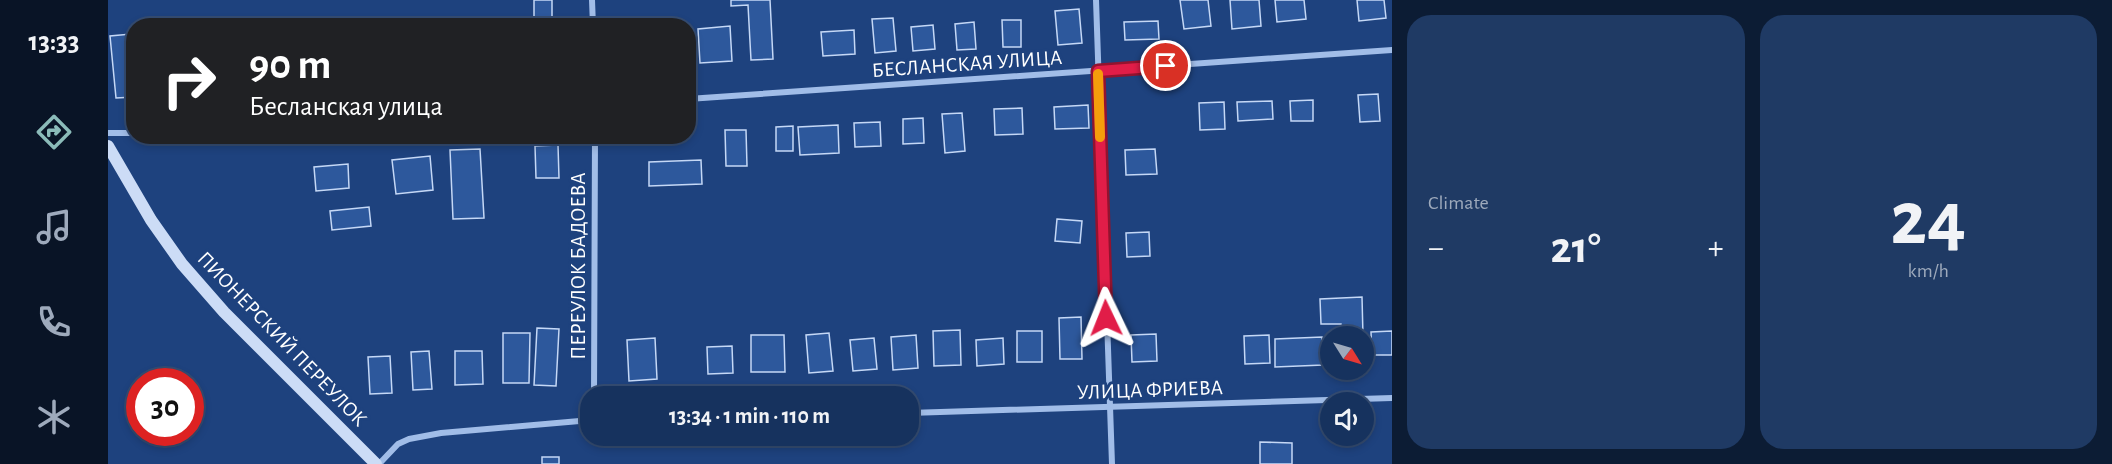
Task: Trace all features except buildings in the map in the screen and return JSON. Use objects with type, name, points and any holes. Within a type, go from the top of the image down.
[{"type":"street","points":[[592,0],[593,18]]},
{"type":"street","points":[[1096,0],[1112,464]]},
{"type":"street","name":"БЕСЛАНСКАЯ УЛИЦА","points":[[696,98],[1392,50]]},
{"type":"street","points":[[108,133],[126,133]]},
{"type":"street","name":"ПЕРЕУЛОК БАДОЕВА","points":[[594,386],[595,144]]},
{"type":"street","name":"ПИОНЕРСКИЙ ПЕРЕУЛОК","points":[[108,146],[151,220],[182,264],[224,312],[378,464]]},
{"type":"street","name":"УЛИЦА ФРИЕВА","points":[[919,413],[1392,398]]},
{"type":"street","points":[[378,464],[398,444],[409,439],[441,433],[580,421]]},
{"type":"slow traffic","points":[[1098,74],[1100,137]]},
{"type":"route","points":[[1106,318],[1098,71],[1166,66]]}]
